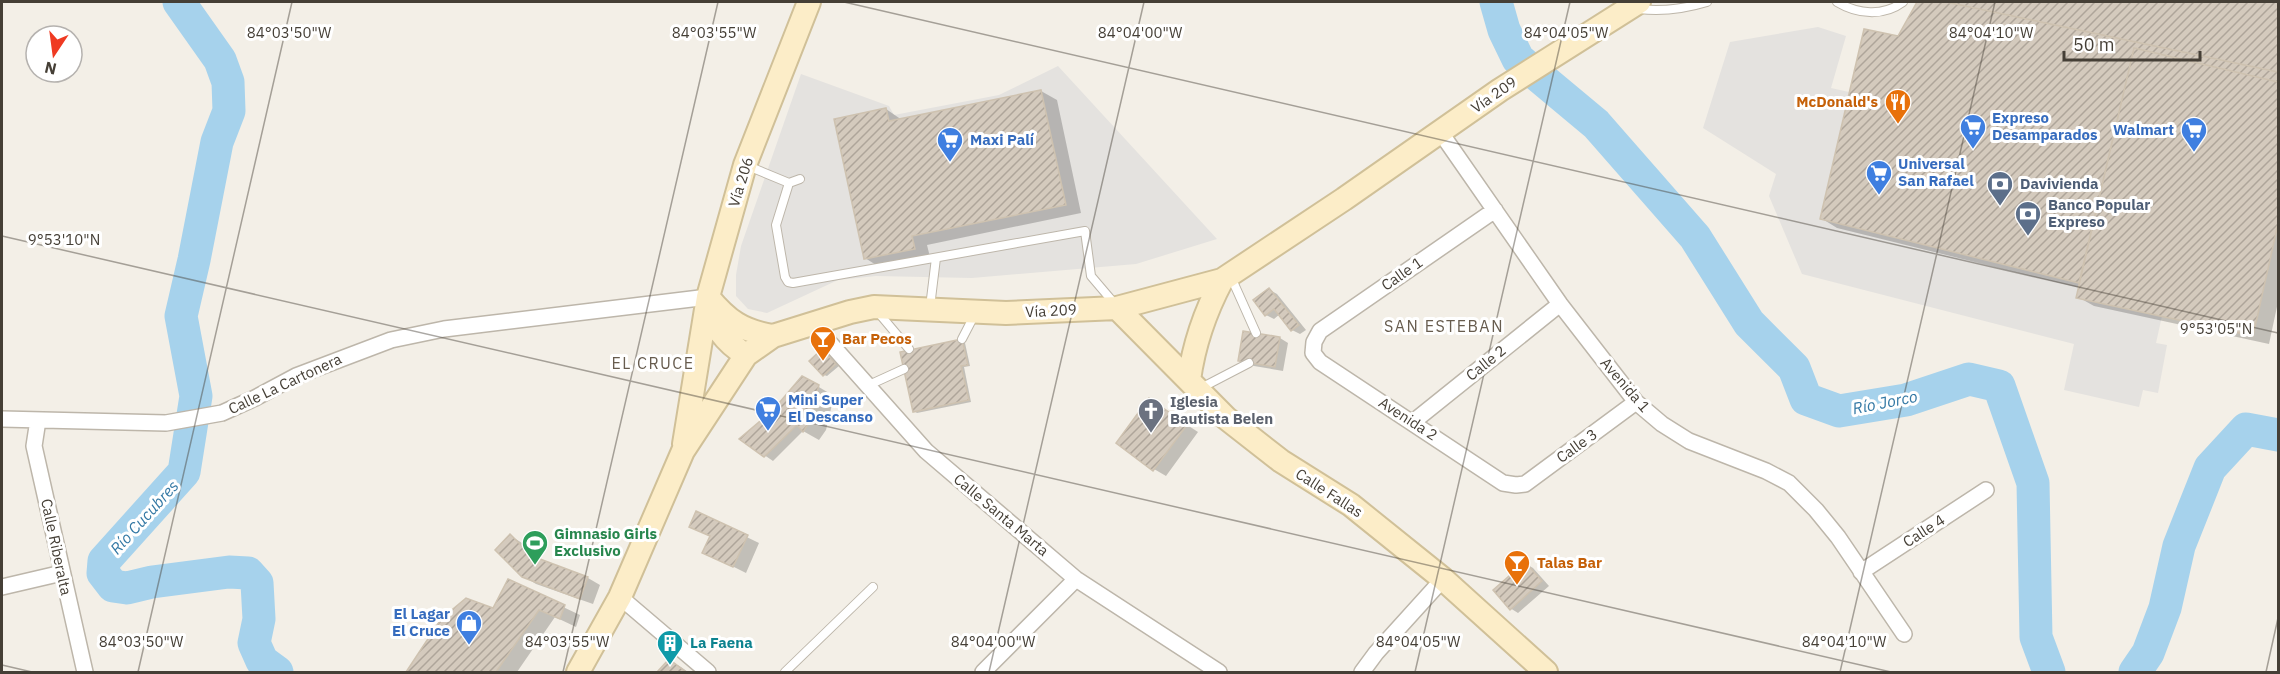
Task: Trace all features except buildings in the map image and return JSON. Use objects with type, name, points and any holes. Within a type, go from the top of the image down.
[{"type":"main road","name":"Vía 206","points":[[683,451],[708,297],[745,165],[809,2]]},
{"type":"main road","name":"Vía 209","points":[[578,672],[620,597],[683,451],[746,355],[773,336],[850,312],[874,308],[1039,313],[1117,308],[1226,277],[1619,11]]},
{"type":"main road","points":[[1193,385],[1200,328],[1226,277]]},
{"type":"main road","points":[[708,297],[735,324],[752,333],[773,336]]},
{"type":"main road","points":[[708,297],[711,315],[718,332],[731,346],[746,355]]},
{"type":"main road","name":"Calle Fallas","points":[[1117,308],[1226,418],[1281,461],[1351,505],[1443,579],[1546,672]]},
{"type":"street","name":"Avenida 1","points":[[1441,133],[1560,304],[1636,402],[1662,424],[1689,441],[1767,471],[1789,483],[1823,519],[1904,634]]},
{"type":"street","name":"Calle 1","points":[[1314,342],[1320,331],[1495,210]]},
{"type":"street","name":"Calle La Cartonera","points":[[2,419],[166,423],[222,413],[330,361],[391,340],[444,329],[708,297]]},
{"type":"street","name":"Calle 2","points":[[1413,422],[1560,304]]},
{"type":"street","name":"Calle Santa Marta","points":[[812,323],[926,452],[1076,579],[1219,672]]},
{"type":"street","name":"Avenida 2","points":[[1314,342],[1313,352],[1320,362],[1503,483],[1516,485]]},
{"type":"street","name":"Calle 3","points":[[1516,485],[1525,484],[1636,402]]},
{"type":"street","name":"Calle Riberalta","points":[[38,420],[34,446],[86,672]]},
{"type":"street","name":"Calle 4","points":[[1861,572],[1986,490]]},
{"type":"street","points":[[2,587],[62,573]]},
{"type":"street","points":[[983,672],[1076,579]]},
{"type":"street","points":[[1362,672],[1376,653],[1443,579]]},
{"type":"street","points":[[620,597],[708,672]]},
{"type":"lane","points":[[1619,11],[1688,8],[1707,2]]},
{"type":"lane","points":[[1837,2],[1847,8],[1864,12],[1881,12],[1903,2]]},
{"type":"lane","points":[[745,165],[789,183],[800,179]]},
{"type":"lane","points":[[789,183],[776,225],[785,277],[788,282],[793,283],[1085,231],[1091,276],[1117,308]]},
{"type":"lane","points":[[930,310],[936,258]]},
{"type":"lane","points":[[1226,277],[1256,333]]},
{"type":"lane","points":[[874,308],[909,350]]},
{"type":"lane","points":[[962,339],[975,312]]},
{"type":"lane","points":[[1193,385],[1249,363]]},
{"type":"lane","points":[[869,385],[904,369]]},
{"type":"lane","points":[[785,672],[873,587]]},
{"type":"shaded area","points":[[1818,27],[1846,36],[1831,88],[1849,92],[1820,219],[2079,283],[2076,297],[2162,316],[2156,343],[2167,345],[2158,393],[2143,390],[2139,407],[2064,390],[2074,344],[1802,274],[1769,196],[1776,174],[1703,128],[1730,42]]},
{"type":"shaded area","points":[[1058,66],[1217,239],[1136,264],[972,278],[876,276],[838,280],[767,313],[748,309],[736,296],[736,275],[741,246],[801,74],[889,106],[894,115],[999,95]],"holes":[[[1041,90],[1066,205],[912,236],[914,249],[864,259],[834,119],[886,108],[889,121]]]},
{"type":"waterway","name":"Río Cucubres","points":[[179,2],[220,60],[228,82],[229,111],[217,142],[181,316],[196,396],[184,472],[104,561],[103,573],[113,586],[127,588],[152,582],[229,572],[248,573],[257,583],[259,619],[254,643],[262,661],[277,672]]},
{"type":"waterway","name":"Río Jorco","points":[[1496,2],[1504,30],[1518,59],[1596,124],[1695,237],[1749,323],[1794,368],[1806,399],[1839,411],[1906,400],[1969,379],[1999,386],[2033,483],[2036,637],[2049,672]]},
{"type":"waterway","name":"Río Jorco","points":[[2135,672],[2148,653],[2165,608],[2179,546],[2210,468],[2246,429],[2278,435]]},
{"type":"place","name":"McDonald's","points":[[1898,125]]},
{"type":"place","name":"Expreso Desamparados","points":[[1973,150]]},
{"type":"place","name":"Walmart","points":[[2194,153]]},
{"type":"place","name":"Maxi Palí","points":[[950,163]]},
{"type":"place","name":"Universal San Rafael","points":[[1879,196]]},
{"type":"place","name":"Davivienda","points":[[2000,207]]},
{"type":"place","name":"Banco Popular Expreso","points":[[2028,237]]},
{"type":"place","name":"Bar Pecos","points":[[823,362]]},
{"type":"place","name":"Mini Super El Descanso","points":[[768,432]]},
{"type":"place","name":"Iglesia Bautista Belen","points":[[1151,434]]},
{"type":"place","name":"Gimnasio Girls Exclusivo","points":[[535,566]]},
{"type":"place","name":"Talas Bar","points":[[1517,586]]},
{"type":"place","name":"El Lagar El Cruce","points":[[469,646]]},
{"type":"place","name":"La Faena","points":[[670,666]]},
{"type":"district","name":"SAN ESTEBAN","points":[[1444,326]]},
{"type":"district","name":"EL CRUCE","points":[[653,363]]}]
